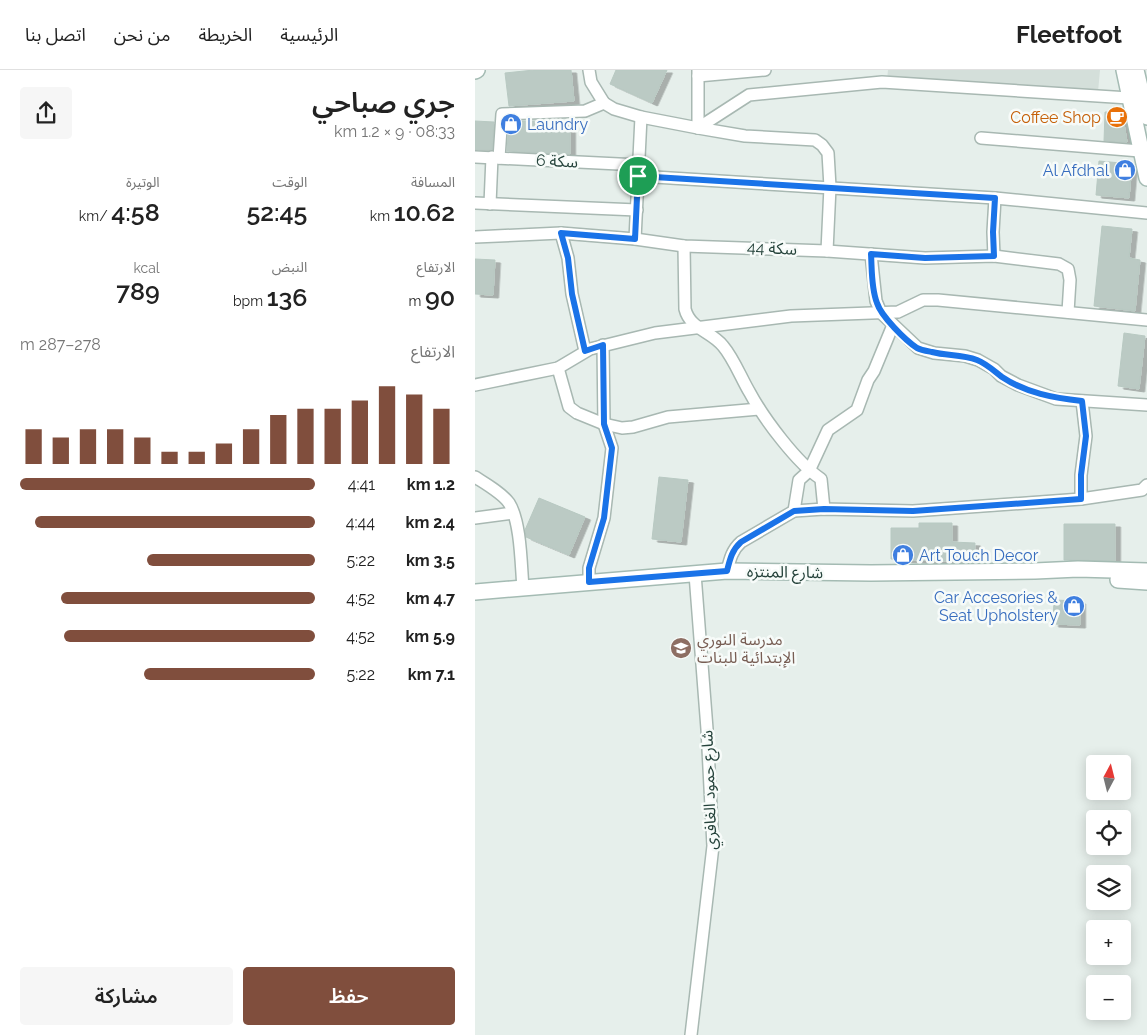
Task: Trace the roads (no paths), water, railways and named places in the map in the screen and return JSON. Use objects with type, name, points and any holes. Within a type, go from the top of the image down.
[{"type":"street","points":[[589,70],[591,82],[604,103],[614,109],[641,117],[698,128],[745,136],[815,140],[822,145],[828,153],[830,187],[827,250]]},
{"type":"street","points":[[698,128],[698,73],[765,70]]},
{"type":"street","points":[[1123,70],[1139,98],[1147,117]]},
{"type":"street","points":[[1136,70],[1139,98],[1140,151],[1147,178]]},
{"type":"street","points":[[698,128],[749,95],[882,76],[1139,98]]},
{"type":"street","points":[[490,204],[502,114],[585,111],[604,103]]},
{"type":"street","points":[[635,239],[641,117]]},
{"type":"street","points":[[981,138],[1140,151]]},
{"type":"street","name":"سكة 6","points":[[475,157],[495,157],[830,187],[995,198],[1147,213]]},
{"type":"street","points":[[994,256],[995,198]]},
{"type":"street","points":[[475,203],[637,210]]},
{"type":"street","points":[[561,233],[568,258],[572,294],[585,351]]},
{"type":"street","name":"سكة 44","points":[[475,237],[561,233],[635,239],[684,246],[827,250],[925,258],[994,256],[1059,264],[1068,269],[1070,280],[1068,312]]},
{"type":"street","points":[[684,246],[685,309],[687,318],[713,336],[723,346],[759,410],[809,471],[821,479],[824,509]]},
{"type":"street","points":[[871,254],[876,301],[881,313],[918,348],[934,353],[965,356],[978,360],[1018,385],[1056,399],[1147,405]]},
{"type":"street","points":[[475,385],[558,368],[585,351],[603,345],[655,334],[791,316],[898,312],[923,300],[1147,320]]},
{"type":"street","points":[[794,511],[799,480],[809,471],[828,430],[857,410],[868,380],[893,325]]},
{"type":"street","points":[[589,582],[589,568],[604,518],[612,448],[604,424],[603,345]]},
{"type":"street","points":[[558,368],[569,407],[577,413],[604,424],[621,428],[633,427],[668,417],[759,410]]},
{"type":"street","points":[[1081,499],[1081,475],[1086,436],[1082,401]]},
{"type":"street","points":[[475,477],[509,503],[517,524],[523,588]]},
{"type":"street","points":[[727,571],[735,547],[794,511],[824,509],[913,511],[1081,499],[1142,490],[1147,485]]},
{"type":"street","points":[[475,518],[513,513]]},
{"type":"street","name":"شارع المنتزه","points":[[475,592],[727,571],[861,572],[1078,569],[1147,571]]},
{"type":"street","name":"شارع المنتزه","points":[[1035,571],[1061,577],[1147,582]]},
{"type":"street","name":"شارع حمود الغافري","points":[[691,1035],[713,846],[695,574]]},
{"type":"place","name":"Coffee Shop","points":[[1117,117]]},
{"type":"place","name":"Laundry","points":[[511,124]]},
{"type":"place","name":"Al Afdhal","points":[[1125,170]]},
{"type":"place","name":"Art Touch Decor","points":[[903,555]]},
{"type":"place","name":"Car Accesories & Seat Upholstery","points":[[1074,606]]},
{"type":"place","name":"مدرسة النوري الإبتدائية للبنات","points":[[681,648]]}]
